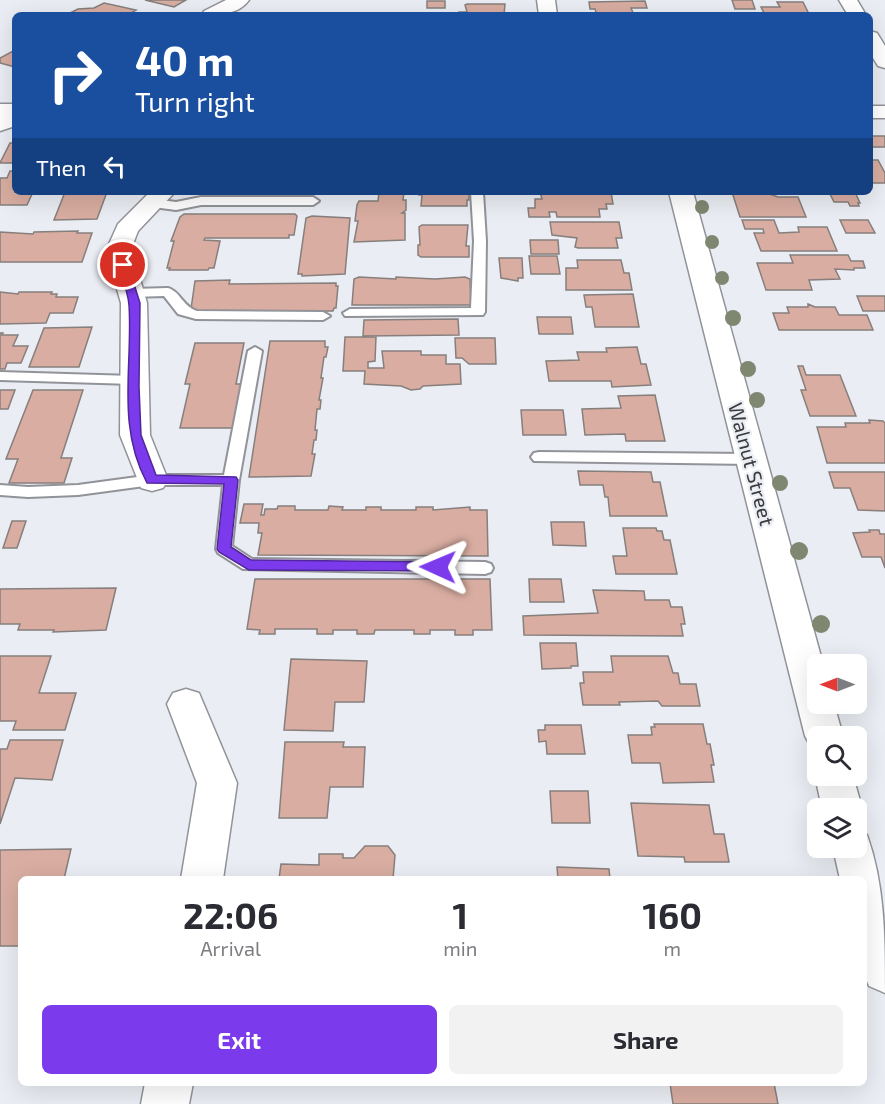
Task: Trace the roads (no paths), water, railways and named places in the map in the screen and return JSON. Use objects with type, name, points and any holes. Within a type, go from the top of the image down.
[{"type":"street","points":[[217,12],[240,0]]},
{"type":"street","points":[[873,42],[885,63]]},
{"type":"street","name":"Walnut Street","points":[[682,195],[821,726]]},
{"type":"street","points":[[152,480],[135,435],[134,303],[123,265],[121,244],[127,229],[158,197]]},
{"type":"street","points":[[186,704],[217,783],[202,876]]},
{"type":"street","points":[[856,858],[860,876]]},
{"type":"street","points":[[867,902],[885,971]]},
{"type":"street","points":[[165,1104],[168,1086]]},
{"type":"lane","points":[[350,313],[478,312],[480,240],[477,195]]},
{"type":"lane","points":[[158,197],[176,206],[201,201],[313,201]]},
{"type":"lane","points":[[132,293],[168,292],[183,311],[196,315],[323,316]]},
{"type":"lane","points":[[255,351],[231,480],[224,549],[249,565],[485,568]]},
{"type":"lane","points":[[0,376],[133,381]]},
{"type":"lane","points":[[539,457],[751,459]]},
{"type":"lane","points":[[0,490],[28,492],[78,490],[152,480],[231,480]]}]
